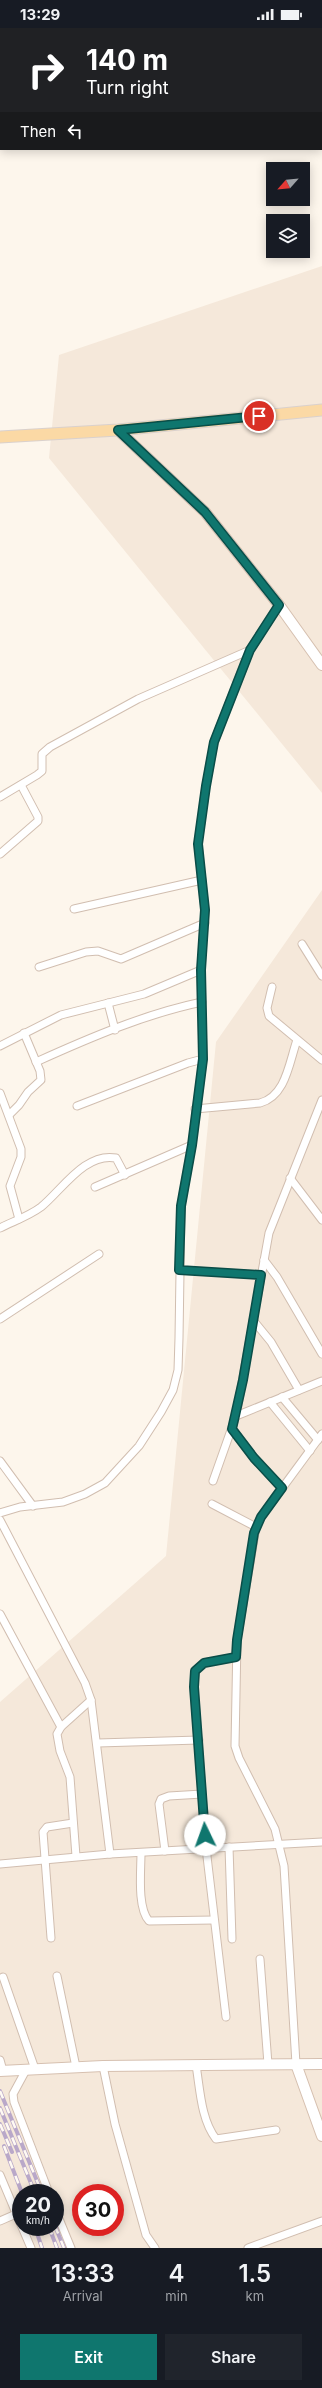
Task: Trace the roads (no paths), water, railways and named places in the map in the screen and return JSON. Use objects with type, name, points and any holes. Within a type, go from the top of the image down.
[{"type":"main road","points":[[0,436],[118,430],[322,410]]},
{"type":"street","points":[[118,430],[205,512],[279,605],[322,665]]},
{"type":"street","points":[[0,1513],[33,1506],[63,1502],[85,1494],[105,1483],[139,1446],[173,1390],[178,1370],[181,1206],[192,1145],[195,1109],[203,1059],[201,970],[205,923],[198,844],[211,754],[250,650],[279,605]]},
{"type":"street","points":[[0,797],[42,771],[42,754],[50,747],[138,699],[250,650]]},
{"type":"street","points":[[0,854],[38,821],[38,817],[21,785]]},
{"type":"street","points":[[74,909],[202,880]]},
{"type":"street","points":[[39,967],[86,952],[98,951],[121,959],[205,923]]},
{"type":"street","points":[[302,944],[322,976]]},
{"type":"street","points":[[0,1046],[61,1015],[144,994],[201,970]]},
{"type":"street","points":[[272,986],[267,1013],[322,1060]]},
{"type":"street","points":[[36,1062],[116,1030],[169,1011],[202,1002]]},
{"type":"street","points":[[108,1003],[116,1030]]},
{"type":"street","points":[[9,1115],[19,1106],[28,1092],[41,1080],[36,1062],[24,1034]]},
{"type":"street","points":[[195,1109],[260,1103],[270,1100],[278,1092],[297,1040]]},
{"type":"street","points":[[77,1106],[188,1063],[203,1059]]},
{"type":"street","points":[[0,1093],[21,1149],[22,1157],[10,1186],[19,1219]]},
{"type":"street","points":[[213,1481],[236,1416],[270,1233],[290,1178],[322,1100]]},
{"type":"street","points":[[95,1187],[192,1145]]},
{"type":"street","points":[[0,1228],[41,1206],[88,1164],[99,1159],[116,1158],[124,1175]]},
{"type":"street","points":[[290,1178],[322,1220]]},
{"type":"street","points":[[0,1319],[99,1254]]},
{"type":"street","points":[[264,1260],[277,1277],[322,1354]]},
{"type":"street","points":[[179,1270],[261,1275]]},
{"type":"street","points":[[253,1320],[271,1342],[299,1390]]},
{"type":"street","points":[[236,1416],[322,1381]]},
{"type":"street","points":[[282,1397],[320,1437],[282,1488],[256,1527],[238,1635],[236,1657],[235,1746],[239,1758],[275,1829],[280,1845],[284,1866],[296,2064],[322,2136]]},
{"type":"street","points":[[270,1402],[310,1451]]},
{"type":"street","points":[[232,1429],[254,1458],[282,1488]]},
{"type":"street","points":[[0,1461],[33,1506]]},
{"type":"street","points":[[212,1504],[256,1527]]},
{"type":"street","points":[[0,1520],[85,1683],[91,1700],[98,1743],[110,1854]]},
{"type":"street","points":[[0,1614],[32,1669],[61,1727]]},
{"type":"street","points":[[226,2017],[206,1848],[194,1687],[195,1671],[204,1663],[236,1657]]},
{"type":"street","points":[[76,1856],[70,1777],[57,1741],[61,1727],[91,1700]]},
{"type":"street","points":[[98,1743],[199,1740]]},
{"type":"street","points":[[165,1851],[159,1804],[161,1800],[168,1796],[202,1794]]},
{"type":"street","points":[[51,1938],[44,1829],[73,1823]]},
{"type":"street","points":[[0,1864],[76,1856],[322,1842]]},
{"type":"street","points":[[229,1847],[232,1939]]},
{"type":"street","points":[[141,1853],[142,1904],[144,1915],[149,1921],[214,1920]]},
{"type":"street","points":[[260,1959],[268,2064]]},
{"type":"street","points":[[57,1976],[76,2067]]},
{"type":"street","points":[[3,1977],[30,2070]]},
{"type":"street","points":[[0,2060],[2,2071],[103,2066],[322,2064]]},
{"type":"street","points":[[196,2065],[206,2119],[216,2139],[276,2130]]},
{"type":"street","points":[[103,2066],[115,2124],[146,2235],[155,2248]]},
{"type":"street","points":[[30,2070],[13,2094],[14,2102],[45,2184]]},
{"type":"street","points":[[0,2175],[12,2204]]},
{"type":"street","points":[[0,2221],[12,2216]]},
{"type":"street","points":[[248,2248],[322,2221]]},
{"type":"street","points":[[64,2232],[70,2248]]},
{"type":"street","points":[[25,2236],[30,2248]]},
{"type":"railway","points":[[0,2091],[38,2184]]},
{"type":"railway","points":[[0,2108],[31,2184]]},
{"type":"railway","points":[[0,2124],[12,2152]]},
{"type":"railway","points":[[4,2146],[19,2184]]},
{"type":"railway","points":[[38,2236],[42,2248]]},
{"type":"railway","points":[[52,2236],[57,2248]]},
{"type":"railway","points":[[59,2236],[64,2248]]}]
